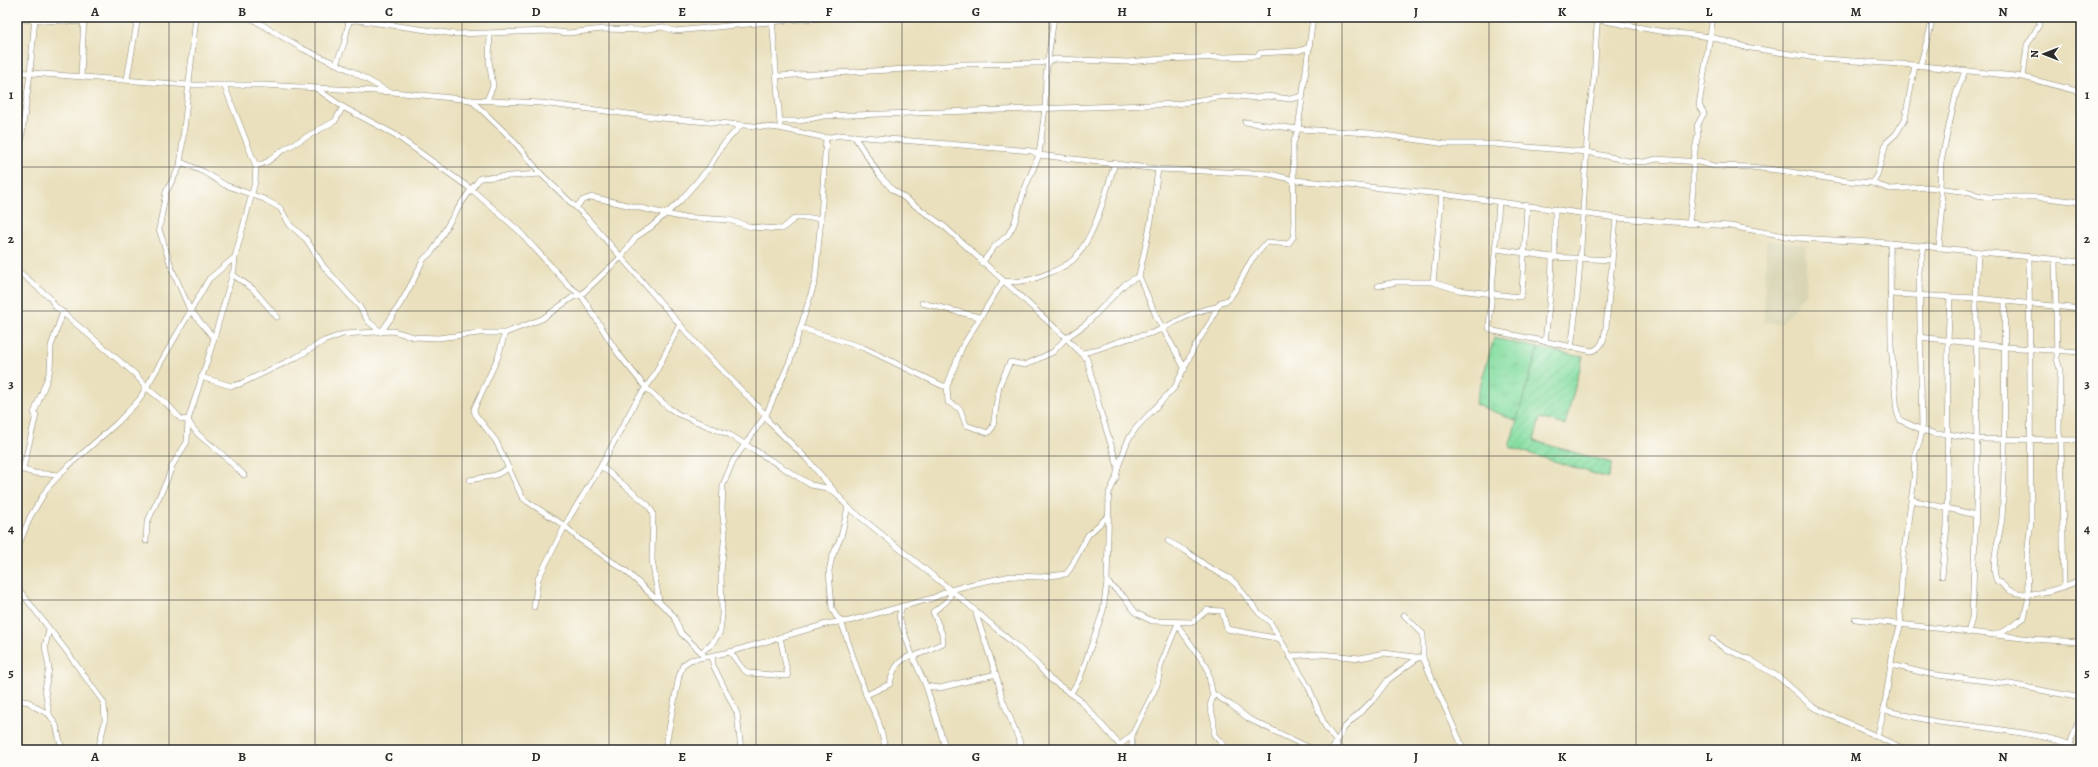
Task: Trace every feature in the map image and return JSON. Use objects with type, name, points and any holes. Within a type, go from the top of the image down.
[{"type":"street","points":[[127,79],[138,17]]},
{"type":"street","points":[[196,17],[181,162],[166,192],[159,229],[172,269],[190,310],[214,338]]},
{"type":"street","points":[[249,17],[303,49],[336,64],[388,92]]},
{"type":"street","points":[[336,64],[344,44],[349,19],[355,18],[426,31],[455,34],[549,31],[568,32],[603,29],[641,30],[662,27],[674,31],[772,19],[843,17]]},
{"type":"street","points":[[982,263],[995,246],[1008,235],[1014,224],[1025,188],[1039,155],[1045,108],[1046,74],[1049,62],[1054,17]]},
{"type":"street","points":[[1072,693],[1080,678],[1103,611],[1107,582],[1109,493],[1116,478],[1128,440],[1136,428],[1175,387],[1195,346],[1211,321],[1217,307],[1221,302],[1228,300],[1236,290],[1252,259],[1267,242],[1284,245],[1292,241],[1294,227],[1293,144],[1298,129],[1313,17]]},
{"type":"street","points":[[1583,17],[1598,18],[1659,31],[1711,37],[1745,47],[1822,59],[1918,65],[2023,77],[2081,92]]},
{"type":"street","points":[[1689,224],[1693,191],[1693,162],[1697,142],[1697,126],[1704,113],[1699,105],[1713,17]]},
{"type":"street","points":[[1872,183],[1877,175],[1886,143],[1896,134],[1905,119],[1918,65],[1931,26],[1931,17]]},
{"type":"street","points":[[2023,77],[2026,45],[2039,24],[2040,17]]},
{"type":"street","points":[[17,19],[35,18],[84,20],[81,76]]},
{"type":"street","points":[[17,172],[30,73],[35,18]]},
{"type":"street","points":[[1571,348],[1578,304],[1587,152],[1598,18]]},
{"type":"street","points":[[772,19],[780,121],[779,128]]},
{"type":"street","points":[[487,100],[493,86],[489,61],[490,33]]},
{"type":"street","points":[[777,76],[927,68],[962,64],[1049,62],[1056,59],[1128,62],[1162,58],[1257,56],[1260,53],[1298,51],[1310,47]]},
{"type":"street","points":[[1939,248],[1943,206],[1940,188],[1941,162],[1956,94],[1965,71]]},
{"type":"street","points":[[17,72],[127,79],[189,85],[263,85],[388,92],[471,100],[541,103],[661,118],[779,128],[826,138],[841,135],[854,136],[1032,151],[1039,155],[1158,169],[1270,174],[1294,180],[1442,194],[1616,218],[1730,226],[1796,238],[1890,243],[2081,262]]},
{"type":"street","points":[[146,541],[147,522],[172,466],[187,442],[188,420],[214,338],[252,195],[256,166],[224,85]]},
{"type":"street","points":[[316,88],[343,107],[394,134],[471,189],[518,230],[569,286],[581,295],[604,333],[646,388],[678,414],[717,429],[747,445],[804,482],[817,487],[827,488],[837,494]]},
{"type":"street","points":[[780,121],[800,121],[823,116],[1177,104],[1231,96],[1256,98],[1267,96],[1290,99],[1303,96]]},
{"type":"street","points":[[471,100],[512,139],[541,174],[576,207],[680,324],[751,401],[766,415],[769,422],[806,458],[848,507],[974,610],[1036,663],[1050,679],[1072,693],[1119,748],[1124,750]]},
{"type":"street","points":[[256,166],[266,162],[283,150],[334,122],[343,107]]},
{"type":"street","points":[[1245,122],[1298,129],[1370,133],[1446,144],[1494,144],[1587,152],[1629,161],[1644,162],[1657,159],[1693,162],[1714,166],[1751,167],[1837,180],[1872,183],[1890,189],[1914,187],[1940,188],[1970,192],[1977,196],[2044,197],[2081,202]]},
{"type":"street","points":[[201,377],[231,386],[240,384],[297,357],[335,336],[343,334],[393,332],[431,338],[479,333],[505,333],[542,319],[573,297],[581,295],[620,258],[636,237],[667,214],[710,168],[722,147],[740,125]]},
{"type":"street","points":[[854,136],[880,176],[892,189],[944,227],[1088,359],[1101,413],[1118,468]]},
{"type":"street","points":[[703,655],[720,632],[722,614],[721,572],[725,533],[722,509],[723,485],[734,461],[747,445],[766,415],[790,361],[814,281],[821,218],[826,138]]},
{"type":"street","points":[[181,162],[226,184],[264,199],[280,208],[290,225],[306,239],[324,266],[359,306],[368,322],[381,332]]},
{"type":"street","points":[[1003,281],[1017,283],[1036,279],[1064,266],[1073,260],[1090,232],[1115,163]]},
{"type":"street","points":[[1158,169],[1150,227],[1139,276],[1156,316],[1184,369]]},
{"type":"street","points":[[381,332],[397,310],[409,286],[418,274],[424,260],[433,251],[448,223],[480,178],[541,174]]},
{"type":"street","points":[[1433,282],[1442,194]]},
{"type":"street","points":[[576,207],[588,197],[680,217],[729,220],[751,227],[782,229],[795,218],[821,218]]},
{"type":"street","points":[[1499,203],[1496,249],[1490,294],[1489,328],[1494,331],[1571,348],[1592,351],[1598,349],[1604,341],[1616,218]]},
{"type":"street","points":[[1378,286],[1396,282],[1433,282],[1458,290],[1520,297],[1522,292],[1527,206]]},
{"type":"street","points":[[1545,342],[1548,303],[1552,279],[1555,209]]},
{"type":"street","points":[[1890,243],[1891,345],[1900,420],[1922,430],[1936,434],[1949,434],[1976,439],[2081,440]]},
{"type":"street","points":[[1877,737],[1884,710],[1886,686],[1892,665],[1893,650],[1901,624],[1900,612],[1904,557],[1912,500],[1915,453],[1922,430],[1920,271],[1924,247]]},
{"type":"street","points":[[1496,249],[1553,257],[1612,260]]},
{"type":"street","points":[[1968,633],[1972,618],[1976,515],[1976,298],[1978,252]]},
{"type":"street","points":[[1994,635],[2010,629],[2016,622],[2024,618],[2028,602],[2026,556],[2031,521],[2029,256]]},
{"type":"street","points":[[17,549],[40,498],[59,475],[117,423],[147,388],[166,350],[209,279],[235,257]]},
{"type":"street","points":[[2055,260],[2057,351],[2060,370],[2058,433],[2061,441],[2064,587]]},
{"type":"street","points":[[17,270],[135,374],[147,388],[168,405],[181,419],[188,420]]},
{"type":"street","points":[[232,274],[253,289],[277,317]]},
{"type":"street","points":[[1003,281],[979,317],[962,347],[947,386],[948,402],[960,409],[966,426],[988,433],[993,427],[1001,378],[1010,362],[1025,365],[1053,352],[1061,346],[1066,338],[1086,324],[1126,284],[1139,276]]},
{"type":"street","points":[[1890,294],[1976,298],[2081,309]]},
{"type":"street","points":[[1942,576],[1947,509],[1949,434],[1948,340],[1950,297]]},
{"type":"street","points":[[2005,301],[2005,440],[2002,519],[1995,549],[1997,581],[2004,589],[2027,593],[2046,592],[2064,587],[2081,579]]},
{"type":"street","points":[[922,303],[979,317]]},
{"type":"street","points":[[1082,352],[1093,351],[1126,339],[1134,339],[1201,310],[1217,307]]},
{"type":"street","points":[[59,475],[34,473],[20,469],[36,415],[34,413],[50,370],[51,346],[63,312]]},
{"type":"street","points":[[534,607],[538,579],[565,526],[601,466],[635,403],[646,388],[680,324]]},
{"type":"street","points":[[801,328],[864,348],[947,386]]},
{"type":"street","points":[[505,333],[498,357],[474,409],[475,414],[496,441],[517,487],[528,502],[565,526],[579,539],[626,571],[673,614],[681,632],[703,655]]},
{"type":"street","points":[[1920,337],[2005,347],[2081,352]]},
{"type":"street","points":[[188,420],[203,440],[216,449],[244,475]]},
{"type":"street","points":[[601,466],[648,505],[653,512],[652,560],[659,602]]},
{"type":"street","points":[[470,480],[496,475],[509,468]]},
{"type":"street","points":[[1912,500],[1976,515]]},
{"type":"street","points":[[848,507],[841,536],[832,556],[829,571],[832,608],[836,616],[841,621],[866,695],[878,720],[886,750]]},
{"type":"street","points":[[665,750],[679,676],[683,665],[690,660],[703,655],[712,656],[730,652],[841,621],[849,621],[933,598],[950,590],[1011,576],[1041,577],[1066,574],[1088,535],[1108,516]]},
{"type":"street","points":[[1168,541],[1236,584],[1253,606],[1270,622],[1309,688],[1325,726],[1336,741],[1338,750]]},
{"type":"street","points":[[1107,582],[1124,597],[1136,613],[1152,621],[1178,625],[1193,622],[1207,610],[1222,611],[1227,628],[1281,639]]},
{"type":"street","points":[[17,587],[104,703],[104,721],[98,750]]},
{"type":"street","points":[[866,695],[890,684],[894,668],[902,659],[939,646],[943,643],[942,634],[933,612],[947,601],[951,594],[950,590]]},
{"type":"street","points":[[902,606],[899,617],[912,656],[926,686],[946,750]]},
{"type":"street","points":[[974,610],[996,674],[1002,698],[1023,750]]},
{"type":"street","points":[[1404,615],[1423,634],[1421,658],[1464,750]]},
{"type":"street","points":[[1855,619],[1968,633],[2081,642]]},
{"type":"street","points":[[1178,625],[1206,665],[1212,694],[1210,706],[1214,721],[1214,735],[1229,750]]},
{"type":"street","points":[[1119,748],[1132,735],[1157,685],[1161,664],[1178,625]]},
{"type":"street","points":[[48,714],[45,689],[48,663],[45,646],[49,630]]},
{"type":"street","points":[[730,652],[745,671],[788,676],[780,637]]},
{"type":"street","points":[[1712,639],[1726,649],[1749,659],[1780,678],[1814,707],[1906,750]]},
{"type":"street","points":[[1289,656],[1320,654],[1360,658],[1384,653],[1421,658]]},
{"type":"street","points":[[712,656],[713,665],[737,713],[741,750]]},
{"type":"street","points":[[1332,750],[1347,724],[1373,700],[1388,680],[1421,658]]},
{"type":"street","points":[[1892,665],[1929,674],[2010,684],[2081,698]]},
{"type":"street","points":[[926,686],[940,688],[996,674]]},
{"type":"street","points":[[1212,694],[1231,705],[1249,719],[1275,733],[1314,750]]},
{"type":"street","points":[[17,700],[29,702],[48,714],[56,725],[62,750]]},
{"type":"street","points":[[1884,710],[1938,722],[1991,728],[2070,743],[2077,750]]},
{"type":"street","points":[[2068,750],[2081,714]]},
{"type":"street","points":[[1132,735],[1132,750]]},
{"type":"shaded area","points":[[1766,240],[1806,245],[1806,292],[1781,324],[1764,322]]},
{"type":"green space","points":[[1494,338],[1538,348],[1517,421],[1475,404]]},
{"type":"green space","points":[[1538,348],[1583,357],[1565,425],[1540,418],[1534,441],[1612,463],[1608,478],[1509,447]]}]
